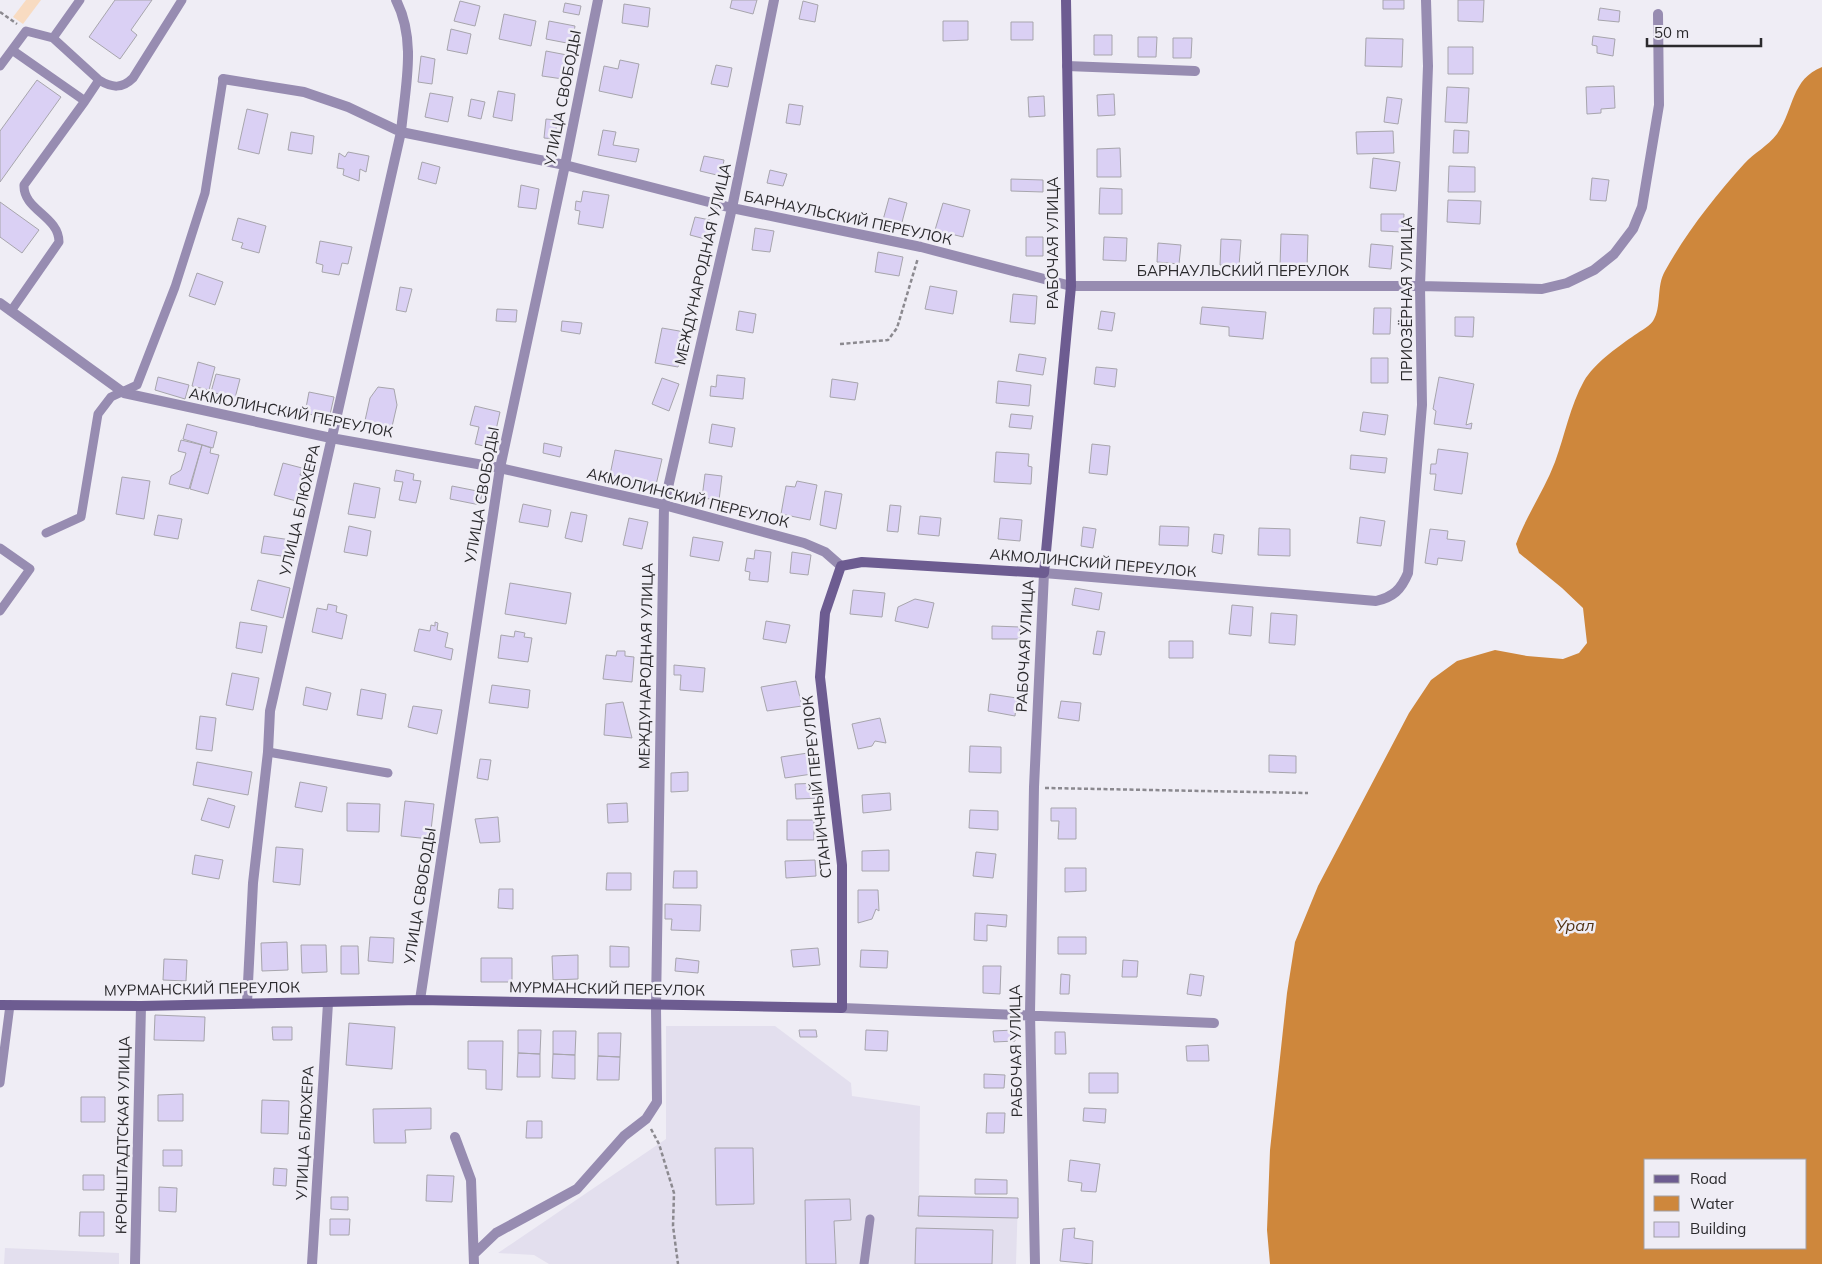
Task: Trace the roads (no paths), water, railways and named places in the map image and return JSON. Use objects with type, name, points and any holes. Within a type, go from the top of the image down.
[{"type":"street","name":"УЛИЦА БЛЮХЕРА","points":[[247,1003],[253,883],[268,752],[270,711],[401,132],[409,48],[405,21],[396,0]]},
{"type":"street","name":"УЛИЦА СВОБОДЫ","points":[[420,1000],[500,468],[565,165],[598,0]]},
{"type":"street","name":"МЕЖДУНАРОДНАЯ УЛИЦА","points":[[474,1259],[496,1233],[578,1189],[624,1136],[646,1119],[657,1102],[656,1006],[664,505],[732,208],[774,0]]},
{"type":"street","name":"РАБОЧАЯ УЛИЦА","points":[[1035,1264],[1030,1016],[1034,787],[1044,573],[1071,286],[1066,0]]},
{"type":"street","name":"ПРИОЗЁРНАЯ УЛИЦА","points":[[1396,593],[1408,573],[1420,425],[1420,286],[1428,66],[1426,0]]},
{"type":"street","name":"БАРНАУЛЬСКИЙ ПЕРЕУЛОК","points":[[223,79],[304,92],[348,107],[401,132],[565,165],[732,208],[921,247],[1071,286],[1420,286],[1542,289],[1594,270],[1614,254],[1633,229],[1642,207],[1659,105],[1658,14]]},
{"type":"street","points":[[1066,66],[1195,71]]},
{"type":"street","name":"АКМОЛИНСКИЙ ПЕРЕУЛОК","points":[[0,303],[124,393],[331,438],[500,468],[664,505],[804,543],[825,552],[841,566],[862,562],[884,562],[1044,573],[1376,601],[1387,599],[1396,593]]},
{"type":"street","name":"СТАНИЧНЫЙ ПЕРЕУЛОК","points":[[841,566],[825,613],[820,677],[842,865],[842,1008]]},
{"type":"street","name":"МУРМАНСКИЙ ПЕРЕУЛОК","points":[[5,1005],[141,1006],[420,1000],[656,1006],[842,1008],[1214,1023]]},
{"type":"street","name":"УЛИЦА БЛЮХЕРА","points":[[312,1264],[328,1003]]},
{"type":"street","name":"КРОНШТАДТСКАЯ УЛИЦА","points":[[135,1264],[141,1006]]},
{"type":"street","points":[[455,1137],[471,1180],[474,1259]]},
{"type":"lane","points":[[53,38],[80,0]]},
{"type":"lane","points":[[0,66],[26,31],[53,38],[107,85],[118,87],[127,84],[133,78],[182,0]]},
{"type":"lane","points":[[12,50],[85,101]]},
{"type":"lane","points":[[46,533],[81,517],[98,414],[111,397],[124,393],[137,385],[178,278],[205,193],[223,79]]},
{"type":"lane","points":[[11,311],[59,242],[56,227],[26,198],[24,185],[99,80]]},
{"type":"lane","points":[[0,548],[30,569],[0,611]]},
{"type":"lane","points":[[268,752],[388,773]]},
{"type":"lane","points":[[0,1083],[5,1005]]},
{"type":"lane","points":[[864,1264],[870,1219]]},
{"type":"water","name":"Урал","points":[[1822,67],[1822,1264],[1270,1264],[1267,1230],[1270,1150],[1287,993],[1295,942],[1318,886],[1409,713],[1431,680],[1457,661],[1495,650],[1527,656],[1563,659],[1579,653],[1587,643],[1583,608],[1519,553],[1516,544],[1551,473],[1575,400],[1584,381],[1593,368],[1653,321],[1656,315],[1662,277],[1673,257],[1702,215],[1733,176],[1777,134],[1804,79]]}]
